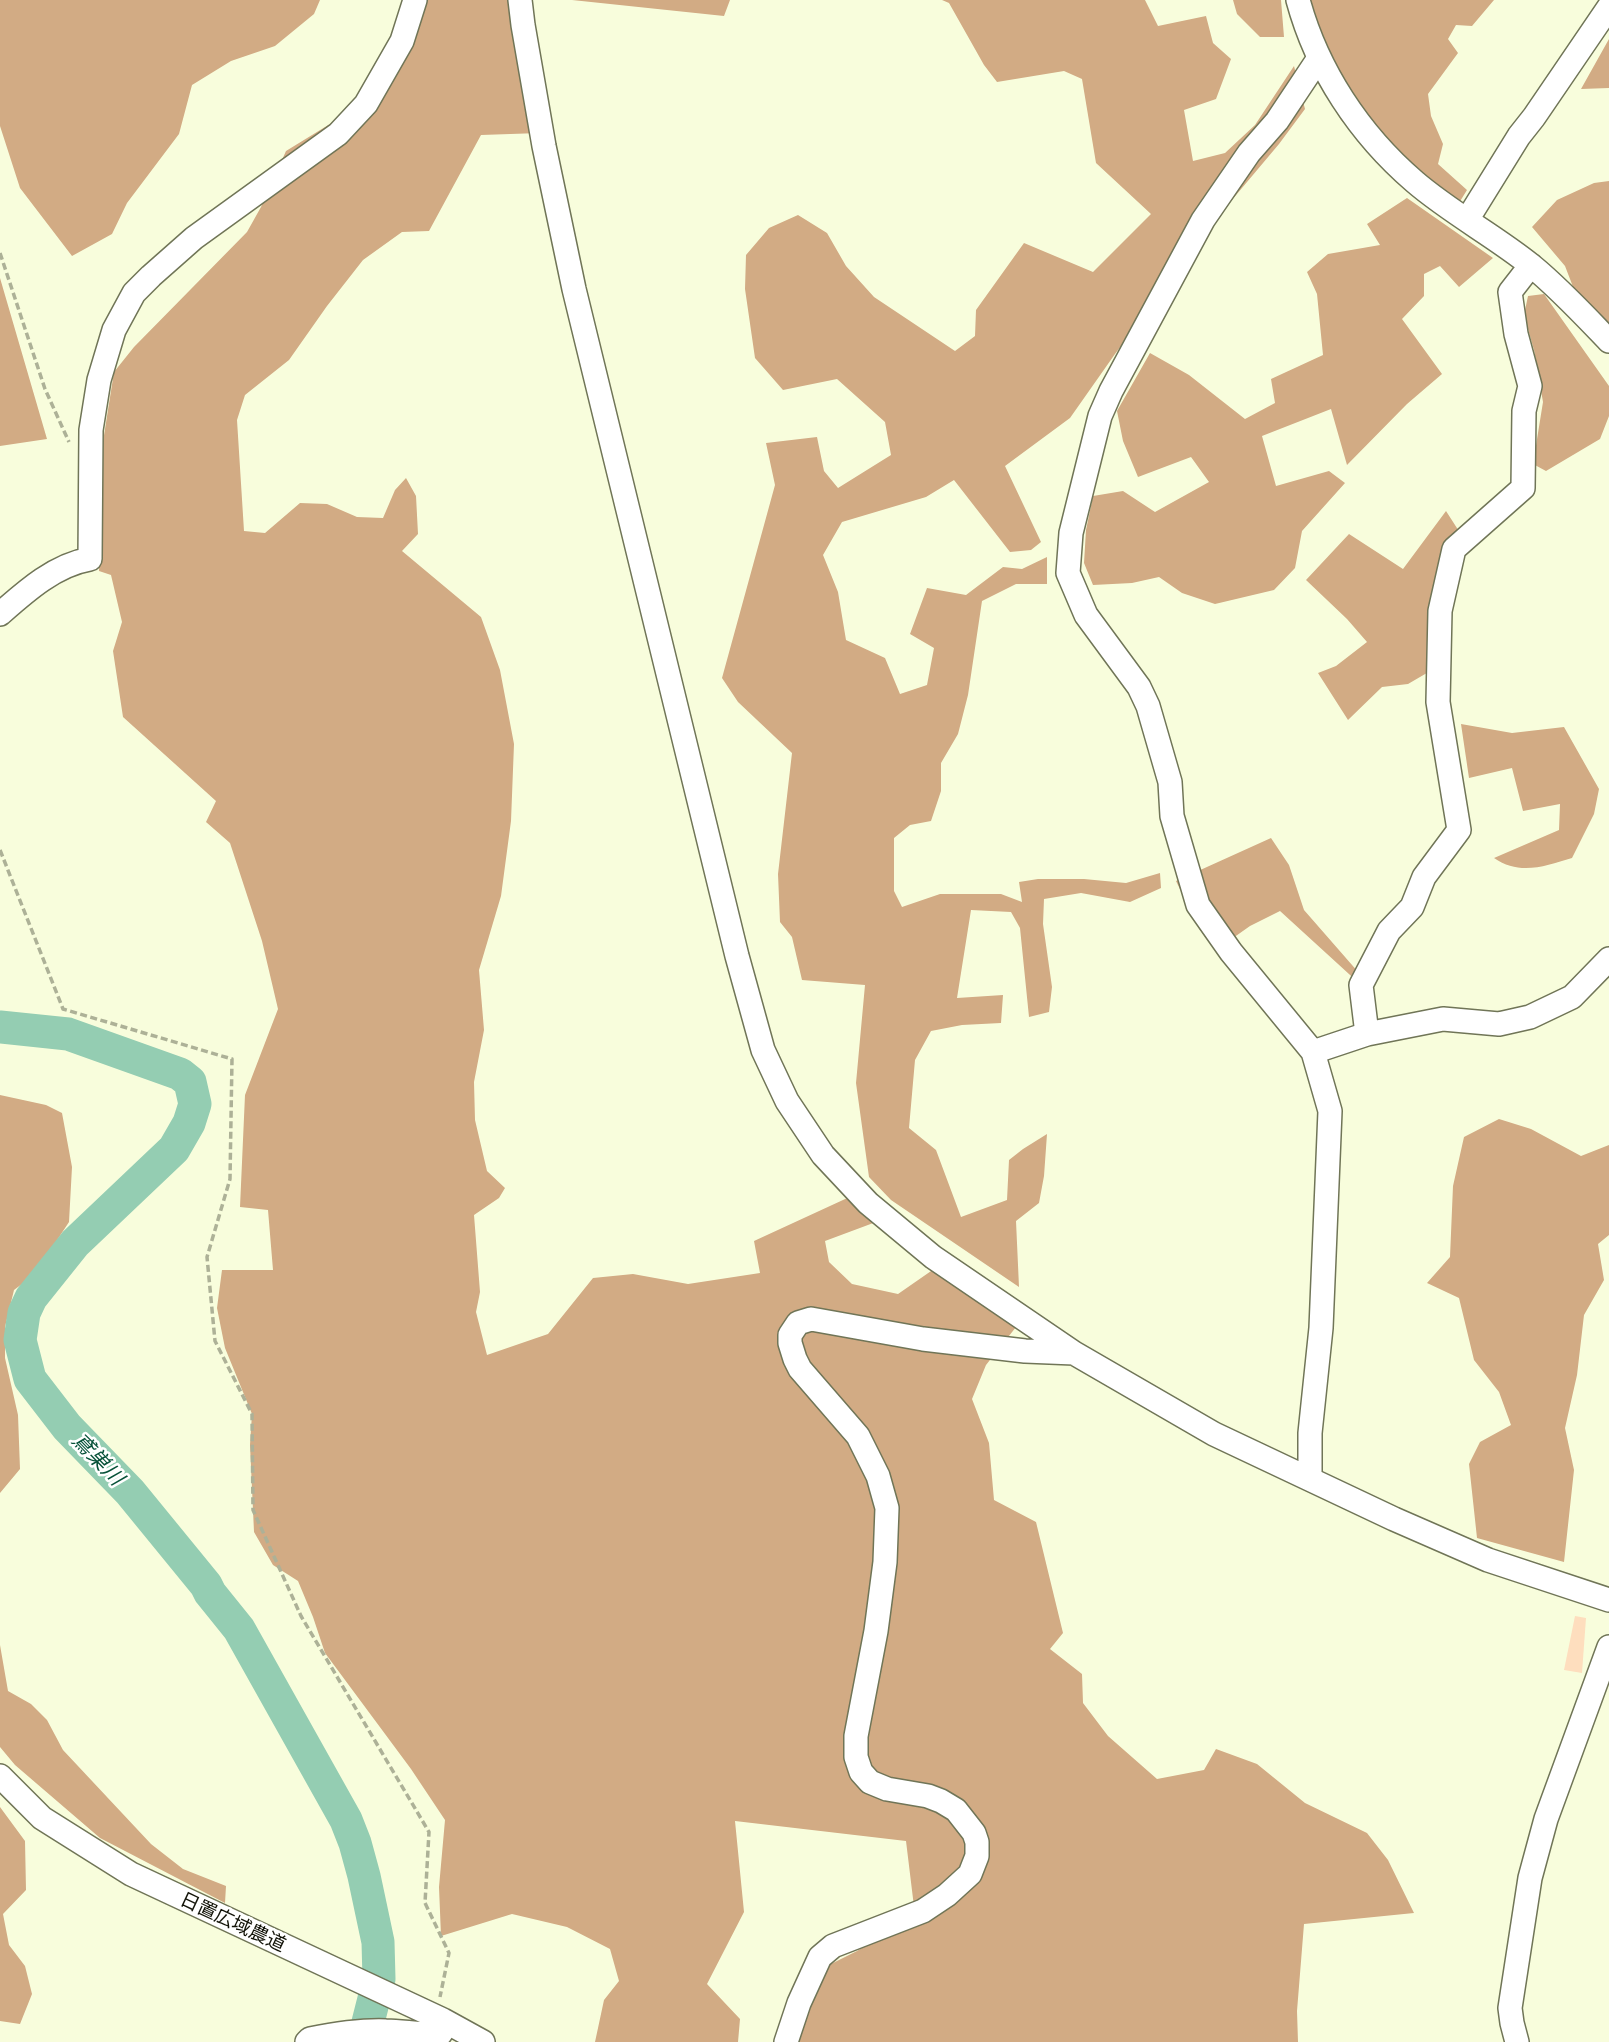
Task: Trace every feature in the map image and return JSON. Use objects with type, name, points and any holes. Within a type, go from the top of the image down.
[{"type":"street","points":[[0,614],[30,586],[76,561],[90,559],[91,430],[99,380],[114,331],[134,293],[194,238],[338,134],[366,104],[402,41],[415,0]]},
{"type":"street","points":[[520,0],[544,146],[575,289],[737,957],[764,1049],[787,1101],[823,1155],[868,1203],[933,1257],[1074,1353],[1214,1434],[1488,1560],[1609,1600]]},
{"type":"street","points":[[1298,0],[1305,29],[1332,82],[1358,122],[1382,151],[1415,183],[1531,265],[1565,295],[1609,341]]},
{"type":"street","points":[[1467,220],[1519,136],[1609,7]]},
{"type":"street","points":[[1310,1479],[1310,1433],[1321,1328],[1330,1111],[1313,1052],[1231,952],[1198,905],[1172,816],[1170,782],[1148,706],[1139,687],[1086,615],[1068,573],[1071,533],[1100,416],[1111,391],[1203,220],[1249,153],[1277,121],[1319,58]]},
{"type":"street","points":[[1367,1034],[1361,985],[1389,931],[1412,907],[1424,877],[1459,830],[1438,702],[1440,611],[1454,549],[1523,488],[1524,411],[1530,386],[1516,334],[1510,292],[1531,265]]},
{"type":"street","points":[[1313,1052],[1367,1034],[1443,1019],[1499,1024],[1530,1017],[1572,997],[1609,959]]},
{"type":"street","points":[[786,2042],[799,2003],[820,1957],[834,1946],[923,1911],[947,1895],[970,1874],[977,1856],[974,1833],[956,1810],[928,1796],[879,1786],[870,1782],[861,1772],[856,1757],[856,1736],[876,1631],[885,1562],[887,1508],[869,1455],[850,1426],[800,1369],[790,1343],[790,1335],[798,1323],[811,1319],[923,1339],[1025,1351],[1074,1353]]},
{"type":"street","points":[[1517,2042],[1510,2008],[1530,1878],[1546,1819],[1609,1647]]},
{"type":"street","name":"日置広域農道","points":[[0,1776],[42,1818],[131,1874],[390,1996],[441,2013],[483,2042]]},
{"type":"street","points":[[307,2042],[338,2033],[441,2033],[441,2013]]},
{"type":"path","points":[[0,253],[45,388],[73,451]]},
{"type":"path","points":[[0,850],[63,1009],[232,1059],[230,1178],[207,1257],[215,1341],[252,1414],[253,1510],[301,1616],[429,1832],[425,1903],[449,1953],[441,2013]]},
{"type":"shaded area","points":[[0,0],[320,0],[314,14],[275,46],[231,61],[192,85],[179,134],[127,203],[112,234],[72,256],[20,188],[0,126]]},
{"type":"shaded area","points":[[422,0],[528,0],[540,133],[481,135],[429,231],[402,232],[363,260],[289,360],[245,395],[237,420],[244,531],[265,533],[300,503],[327,504],[357,517],[383,518],[395,490],[406,478],[416,496],[418,534],[402,551],[481,617],[500,670],[514,744],[511,821],[501,896],[479,970],[484,1030],[474,1082],[475,1120],[487,1171],[505,1188],[499,1198],[474,1215],[480,1292],[476,1312],[487,1355],[548,1334],[593,1278],[633,1274],[688,1284],[760,1273],[754,1241],[856,1194],[876,1222],[825,1241],[829,1262],[852,1284],[898,1294],[934,1269],[1020,1322],[986,1365],[972,1399],[989,1443],[994,1500],[1036,1522],[1063,1633],[1050,1649],[1082,1674],[1083,1703],[1108,1736],[1157,1779],[1204,1770],[1216,1749],[1257,1764],[1305,1803],[1367,1833],[1388,1860],[1414,1913],[1304,1924],[1297,2011],[1298,2042],[788,2042],[797,1981],[857,1951],[915,1915],[906,1841],[735,1821],[744,1912],[707,1984],[740,2019],[738,2042],[595,2042],[604,2000],[619,1981],[610,1949],[567,1927],[512,1914],[441,1936],[439,1887],[445,1820],[411,1769],[325,1653],[298,1581],[273,1565],[254,1532],[250,1445],[252,1414],[225,1348],[217,1308],[222,1270],[273,1270],[268,1210],[240,1207],[245,1095],[278,1009],[262,941],[230,843],[206,822],[216,801],[123,717],[113,651],[122,622],[111,575],[99,571],[102,448],[114,372],[134,347],[247,232],[286,151],[382,92]]},
{"type":"shaded area","points":[[572,0],[730,0],[724,16]]},
{"type":"shaded area","points":[[942,0],[1145,0],[1158,26],[1206,16],[1213,43],[1231,59],[1216,99],[1184,110],[1193,161],[1225,153],[1255,125],[1294,66],[1305,109],[1210,226],[1070,418],[1005,466],[1041,542],[1031,550],[1010,552],[954,480],[926,497],[842,522],[823,555],[838,592],[846,640],[885,658],[900,694],[927,685],[934,648],[910,634],[927,588],[966,595],[1003,567],[1022,569],[1047,557],[1047,584],[1016,584],[982,601],[968,695],[958,734],[941,763],[941,791],[931,821],[910,825],[894,838],[894,891],[902,907],[940,894],[1001,894],[1022,902],[1019,882],[1038,879],[1084,879],[1126,883],[1160,873],[1161,888],[1130,902],[1081,893],[1044,899],[1043,924],[1052,987],[1049,1012],[1029,1017],[1020,928],[1011,912],[971,910],[957,998],[1003,995],[1001,1023],[962,1025],[931,1031],[915,1060],[909,1128],[936,1150],[961,1217],[1007,1200],[1009,1160],[1047,1134],[1039,1203],[1016,1221],[1019,1287],[891,1200],[869,1177],[856,1083],[865,985],[802,980],[792,937],[780,922],[778,874],[792,753],[738,702],[722,678],[775,485],[766,443],[817,437],[824,471],[838,488],[891,455],[885,422],[837,379],[783,390],[755,358],[745,289],[746,255],[769,228],[798,215],[827,233],[846,266],[874,297],[955,351],[975,336],[976,310],[1024,243],[1093,272],[1151,214],[1096,163],[1082,79],[1064,71],[997,82],[984,65],[949,3]]},
{"type":"shaded area","points":[[1233,0],[1281,0],[1284,37],[1260,37],[1237,14]]},
{"type":"shaded area","points":[[1301,0],[1494,0],[1472,26],[1456,25],[1448,39],[1458,53],[1428,94],[1431,116],[1443,144],[1438,164],[1467,190],[1459,203],[1386,165],[1341,120],[1320,83]]},
{"type":"shaded area","points":[[1609,39],[1609,88],[1581,89]]},
{"type":"shaded area","points":[[1609,181],[1609,322],[1599,319],[1575,292],[1565,266],[1532,227],[1557,200],[1594,183]]},
{"type":"shaded area","points":[[1407,198],[1493,258],[1459,287],[1440,266],[1424,274],[1424,296],[1402,319],[1442,374],[1407,404],[1347,465],[1331,409],[1262,436],[1276,486],[1329,471],[1345,483],[1302,531],[1295,568],[1274,590],[1215,604],[1182,593],[1159,577],[1132,583],[1093,585],[1084,563],[1086,530],[1093,496],[1123,491],[1155,512],[1209,482],[1191,457],[1138,477],[1123,441],[1117,411],[1150,353],[1189,375],[1245,419],[1275,403],[1271,379],[1323,355],[1317,294],[1307,272],[1328,254],[1380,245],[1367,224]]},
{"type":"shaded area","points":[[0,278],[47,439],[0,446]]},
{"type":"shaded area","points":[[1544,294],[1609,386],[1609,416],[1600,439],[1546,471],[1533,464],[1543,402],[1534,350],[1524,315],[1528,296]]},
{"type":"shaded area","points":[[1446,511],[1464,539],[1432,670],[1408,684],[1382,687],[1348,720],[1318,673],[1336,666],[1367,642],[1306,580],[1349,534],[1403,569]]},
{"type":"shaded area","points":[[1461,724],[1512,733],[1564,727],[1599,789],[1594,814],[1572,858],[1523,868],[1513,867],[1494,858],[1559,830],[1560,804],[1523,811],[1512,768],[1469,778]]},
{"type":"shaded area","points":[[1271,838],[1289,865],[1304,910],[1359,973],[1361,985],[1280,911],[1250,926],[1216,950],[1200,930],[1176,881]]},
{"type":"shaded area","points":[[0,1095],[46,1105],[62,1113],[72,1167],[69,1222],[34,1275],[14,1290],[5,1327],[5,1358],[18,1415],[20,1469],[0,1493]]},
{"type":"shaded area","points":[[1499,1119],[1531,1129],[1581,1156],[1609,1145],[1609,1235],[1598,1244],[1604,1280],[1584,1315],[1577,1375],[1565,1428],[1574,1470],[1564,1562],[1477,1538],[1469,1464],[1480,1442],[1511,1425],[1499,1392],[1474,1360],[1459,1298],[1427,1283],[1450,1257],[1453,1186],[1464,1137]]},
{"type":"shaded area","points":[[1575,1616],[1586,1618],[1582,1673],[1564,1670]]},
{"type":"shaded area","points":[[0,1645],[8,1691],[31,1704],[47,1720],[63,1750],[151,1844],[183,1869],[226,1886],[225,1903],[100,1838],[15,1765],[0,1747]]},
{"type":"shaded area","points":[[0,1807],[25,1841],[26,1890],[3,1914],[9,1945],[25,1966],[32,1994],[20,2024],[0,2021]]},
{"type":"waterway","name":"鳶巣川","points":[[0,1027],[68,1034],[180,1074],[190,1082],[195,1104],[189,1123],[174,1149],[75,1243],[31,1298],[24,1313],[20,1340],[30,1379],[67,1427],[130,1492],[239,1629],[346,1820],[364,1876],[378,1942],[379,1979],[363,2042]]}]
